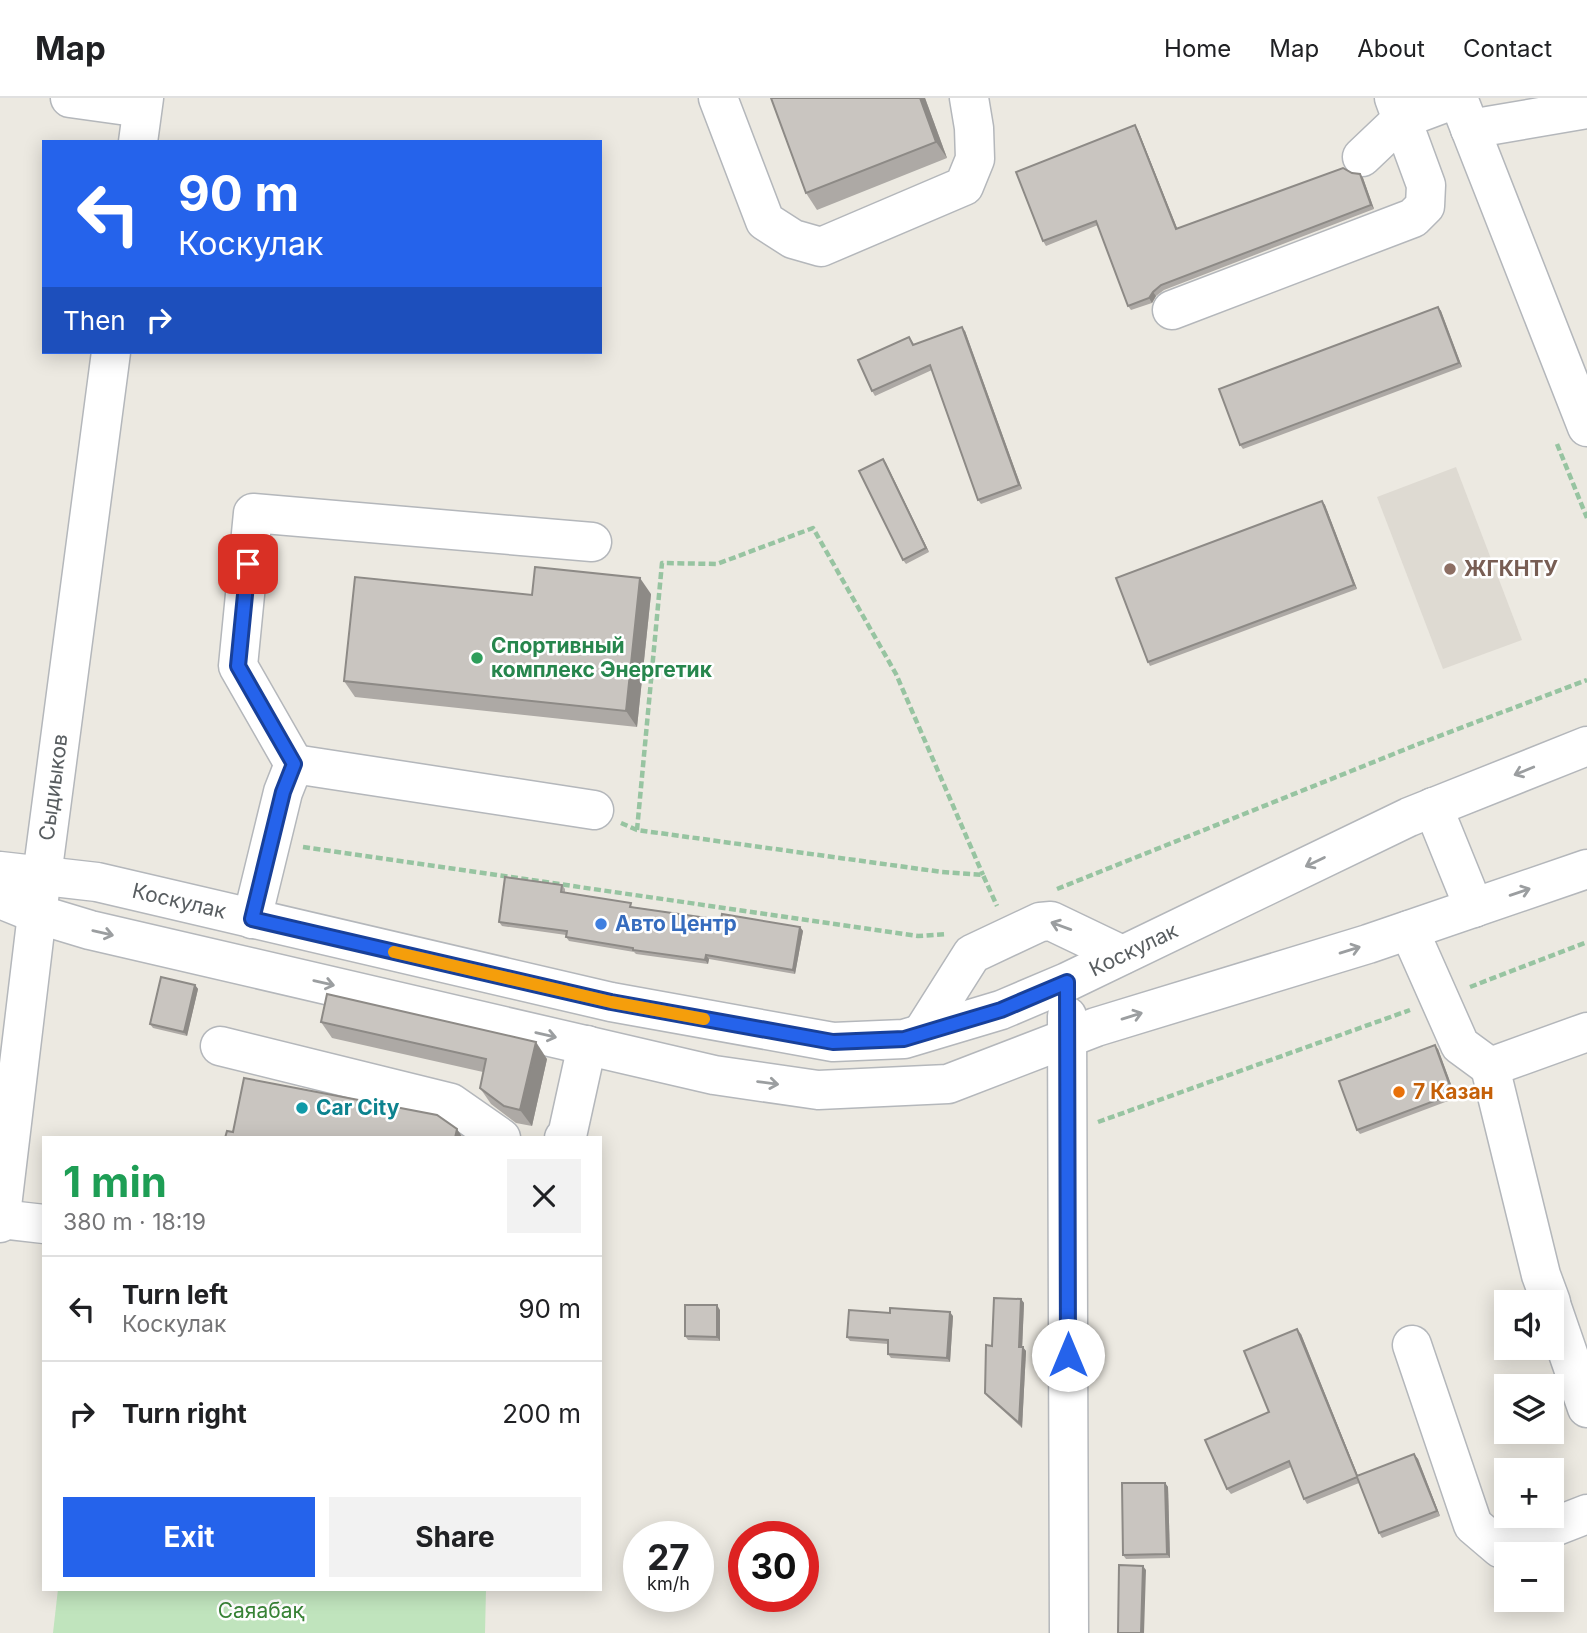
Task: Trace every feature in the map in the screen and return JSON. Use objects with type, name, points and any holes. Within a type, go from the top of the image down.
[{"type":"street","points":[[70,98],[141,116]]},
{"type":"street","points":[[718,98],[765,221],[793,239],[821,247],[964,186],[975,159],[969,98]]},
{"type":"street","points":[[1398,109],[1587,109]]},
{"type":"street","points":[[1362,157],[1398,109]]},
{"type":"street","points":[[1172,310],[1413,219],[1425,206],[1426,185],[1398,109]]},
{"type":"street","points":[[1462,109],[1573,353],[1587,427]]},
{"type":"street","name":"Сыдиыков","points":[[0,1220],[37,914],[111,354]]},
{"type":"street","points":[[294,764],[238,666],[253,513],[592,542]]},
{"type":"street","name":"Коскулак","points":[[0,871],[97,882],[611,1002],[833,1042],[904,1039],[1001,1010],[1067,982],[1433,807],[1587,746]]},
{"type":"street","points":[[294,764],[594,810]]},
{"type":"street","points":[[252,919],[283,792],[294,764]]},
{"type":"street","points":[[1433,807],[1474,908]]},
{"type":"street","points":[[0,899],[37,914],[90,930],[714,1075],[818,1090],[948,1084],[1068,1038],[1409,930],[1587,869]]},
{"type":"street","points":[[922,1033],[972,954],[1040,922],[1051,921],[1122,955]]},
{"type":"street","points":[[1409,930],[1460,1045],[1490,1067],[1546,1290]]},
{"type":"street","points":[[1067,982],[1069,1633]]},
{"type":"street","points":[[1490,1067],[1587,1032]]},
{"type":"street","points":[[567,1136],[587,1045]]},
{"type":"street","points":[[219,1046],[451,1103],[498,1136]]},
{"type":"street","points":[[0,1220],[42,1224]]},
{"type":"street","points":[[1564,1342],[1587,1408]]},
{"type":"street","points":[[1412,1345],[1473,1525],[1500,1548],[1587,1514]]},
{"type":"path","points":[[637,830],[662,564],[717,564],[813,528],[896,674],[1002,914]]},
{"type":"path","points":[[1054,890],[1421,743],[1587,680]]},
{"type":"path","points":[[594,810],[637,830],[942,872],[983,875]]},
{"type":"path","points":[[271,842],[918,936],[950,934]]},
{"type":"path","points":[[1068,1133],[1440,999],[1587,942]]},
{"type":"shaded area","name":"ЖГКНТУ","points":[[1456,467],[1522,640],[1443,669],[1377,497]]},
{"type":"green space","name":"Саяабақ","points":[[58,1591],[486,1591],[485,1633],[53,1633]]},
{"type":"building","points":[[771,98],[920,98],[936,142],[806,193]]},
{"type":"building","points":[[1135,125],[1176,229],[1343,168],[1360,174],[1371,205],[1161,285],[1149,298],[1128,306],[1096,221],[1043,241],[1016,172]]},
{"type":"building","points":[[1438,307],[1459,363],[1240,445],[1219,389]]},
{"type":"building","points":[[962,327],[1019,485],[978,500],[930,365],[872,391],[858,360],[909,337],[913,345]]},
{"type":"building","points":[[883,459],[926,548],[903,560],[859,471]]},
{"type":"building","points":[[1322,501],[1354,585],[1148,662],[1116,578]]},
{"type":"building","points":[[535,567],[640,578],[626,711],[344,681],[355,577],[532,595]]},
{"type":"building","points":[[505,877],[562,885],[561,892],[631,903],[630,907],[721,920],[722,914],[800,927],[793,970],[706,955],[705,960],[633,950],[566,937],[567,931],[499,922]]},
{"type":"building","points":[[161,977],[195,985],[184,1032],[150,1024]]},
{"type":"building","points":[[327,994],[536,1042],[520,1110],[504,1106],[480,1088],[486,1059],[321,1022]]},
{"type":"building","name":"7 Казан","points":[[1435,1045],[1453,1094],[1357,1130],[1339,1081]]},
{"type":"building","name":"Car City","points":[[244,1078],[437,1115],[457,1129],[455,1136],[226,1136],[227,1131],[233,1132]]},
{"type":"building","points":[[994,1298],[1021,1299],[1019,1347],[1023,1347],[1019,1423],[985,1393],[986,1345],[992,1346]]},
{"type":"building","points":[[685,1305],[717,1305],[717,1337],[685,1336]]},
{"type":"building","points":[[890,1308],[950,1312],[947,1358],[888,1354],[888,1340],[847,1337],[849,1310],[890,1313]]},
{"type":"building","points":[[1297,1329],[1357,1476],[1414,1454],[1437,1511],[1379,1533],[1357,1477],[1304,1499],[1289,1461],[1227,1489],[1205,1440],[1269,1412],[1244,1351]]},
{"type":"building","points":[[1122,1483],[1165,1483],[1167,1554],[1123,1555]]},
{"type":"building","points":[[1119,1565],[1143,1566],[1141,1633],[1118,1633]]},
{"type":"slow traffic","points":[[394,952],[611,1002],[704,1019]]},
{"type":"place","name":"ЖГКНТУ","points":[[1450,569]]},
{"type":"place","name":"Спортивный комплекс Энергетик","points":[[477,658]]},
{"type":"place","name":"Авто Центр","points":[[601,924]]},
{"type":"place","name":"7 Казан","points":[[1399,1092]]},
{"type":"place","name":"Car City","points":[[302,1108]]},
{"type":"route","points":[[248,564],[238,666],[294,764],[283,792],[252,919],[611,1002],[833,1042],[904,1039],[1001,1010],[1067,982],[1068,1355]]}]
